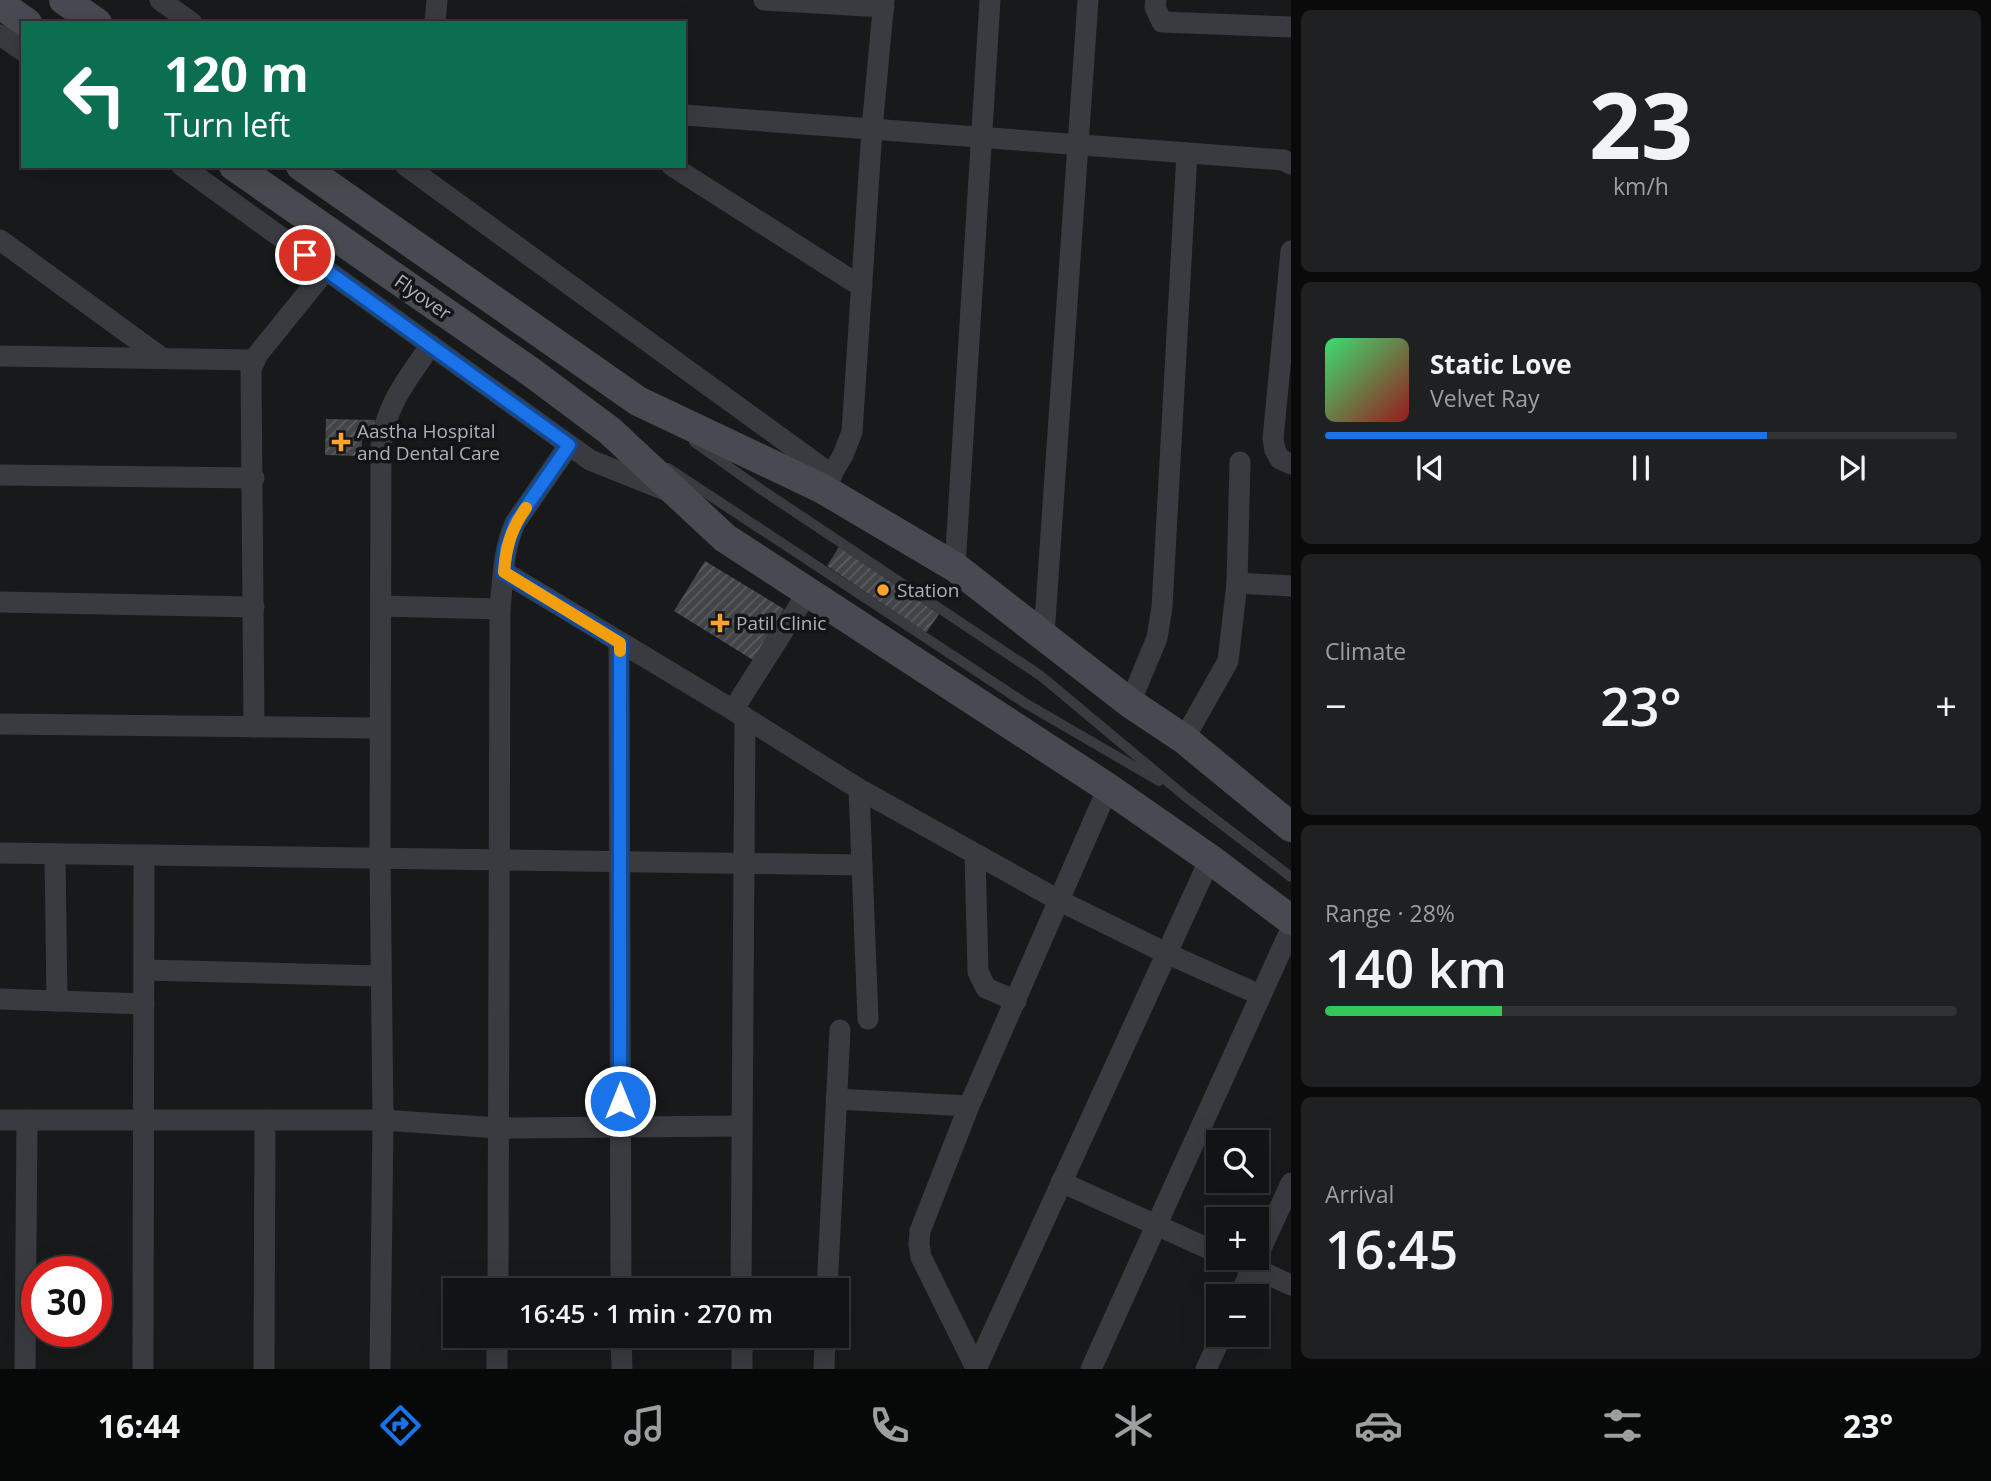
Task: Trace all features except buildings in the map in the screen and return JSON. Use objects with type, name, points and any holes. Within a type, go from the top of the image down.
[{"type":"main road","points":[[64,0],[93,21]]},
{"type":"main road","points":[[0,4],[24,21]]},
{"type":"main road","name":"Flyover","points":[[237,168],[531,372],[610,431],[725,538],[1108,788],[1291,920]]},
{"type":"main road","name":"Flyover","points":[[303,168],[638,401],[827,482],[955,566],[1130,703],[1184,739],[1291,828]]},
{"type":"street","points":[[160,0],[189,21]]},
{"type":"street","points":[[417,170],[827,482],[852,432],[884,4],[764,0]]},
{"type":"street","points":[[955,566],[990,0]]},
{"type":"street","points":[[1044,635],[1088,0]]},
{"type":"street","points":[[1156,0],[1155,7],[1162,22],[1291,27]]},
{"type":"street","points":[[0,35],[21,50]]},
{"type":"street","points":[[686,115],[1283,160],[1291,164]]},
{"type":"street","points":[[1130,703],[1157,638],[1162,607],[1187,153]]},
{"type":"street","points":[[185,168],[590,460],[681,497]]},
{"type":"street","points":[[676,168],[862,288]]},
{"type":"street","points":[[0,240],[162,359]]},
{"type":"street","points":[[1291,251],[1286,348],[1273,439],[1280,459],[1291,464]]},
{"type":"street","points":[[254,727],[254,478],[251,378],[254,360],[326,270]]},
{"type":"street","points":[[380,1369],[383,1120],[380,728],[383,426],[394,400],[431,345]]},
{"type":"street","points":[[0,356],[254,360]]},
{"type":"street","points":[[498,1278],[500,609],[506,549],[515,523],[569,445]]},
{"type":"street","points":[[1184,739],[1228,661],[1237,583],[1240,462]]},
{"type":"street","points":[[0,475],[254,478]]},
{"type":"street","points":[[504,572],[739,713],[859,789],[975,854],[1060,901],[1260,995]]},
{"type":"street","points":[[1237,583],[1291,586]]},
{"type":"street","points":[[741,1278],[746,862],[739,713],[808,592]]},
{"type":"street","points":[[0,602],[254,607]]},
{"type":"street","points":[[381,606],[500,609]]},
{"type":"street","points":[[620,643],[621,1278]]},
{"type":"street","points":[[0,724],[380,728]]},
{"type":"street","points":[[976,1369],[921,1257],[919,1244],[924,1219],[968,1106],[1108,788]]},
{"type":"street","points":[[859,789],[868,1018]]},
{"type":"street","points":[[0,853],[862,864]]},
{"type":"street","points":[[975,854],[978,972],[986,988],[1016,1001]]},
{"type":"street","points":[[55,855],[57,1001]]},
{"type":"street","points":[[143,1369],[144,855]]},
{"type":"street","points":[[976,1369],[1210,859]]},
{"type":"street","points":[[1091,1369],[1291,929]]},
{"type":"street","points":[[145,970],[380,976]]},
{"type":"street","points":[[0,999],[144,1003]]},
{"type":"street","points":[[828,1278],[840,1030]]},
{"type":"street","points":[[836,1099],[968,1106]]},
{"type":"street","points":[[0,1120],[383,1120],[498,1128],[741,1126]]},
{"type":"street","points":[[25,1369],[27,1120]]},
{"type":"street","points":[[264,1369],[265,1120]]},
{"type":"street","points":[[1062,1182],[1206,1247]]},
{"type":"street","points":[[1269,1231],[1291,1183]]},
{"type":"street","points":[[1257,1270],[1291,1285]]},
{"type":"street","points":[[1206,1369],[1216,1347]]},
{"type":"street","points":[[497,1348],[497,1369]]},
{"type":"street","points":[[621,1348],[622,1369]]},
{"type":"street","points":[[742,1348],[742,1369]]},
{"type":"street","points":[[824,1369],[825,1348]]},
{"type":"lane","points":[[638,401],[759,488],[1041,677],[1185,797],[1291,877]]},
{"type":"lane","points":[[610,431],[741,514],[1025,703],[1185,797]]},
{"type":"slow traffic","points":[[526,508],[510,534],[504,572],[620,643],[620,651]]},
{"type":"place","name":"Aastha Hospital and Dental Care","points":[[341,442]]},
{"type":"place","name":"Station","points":[[883,590]]},
{"type":"place","name":"Patil Clinic","points":[[720,623]]},
{"type":"route","points":[[305,255],[569,445],[515,523],[506,549],[504,572],[620,643],[620,1101]]}]
